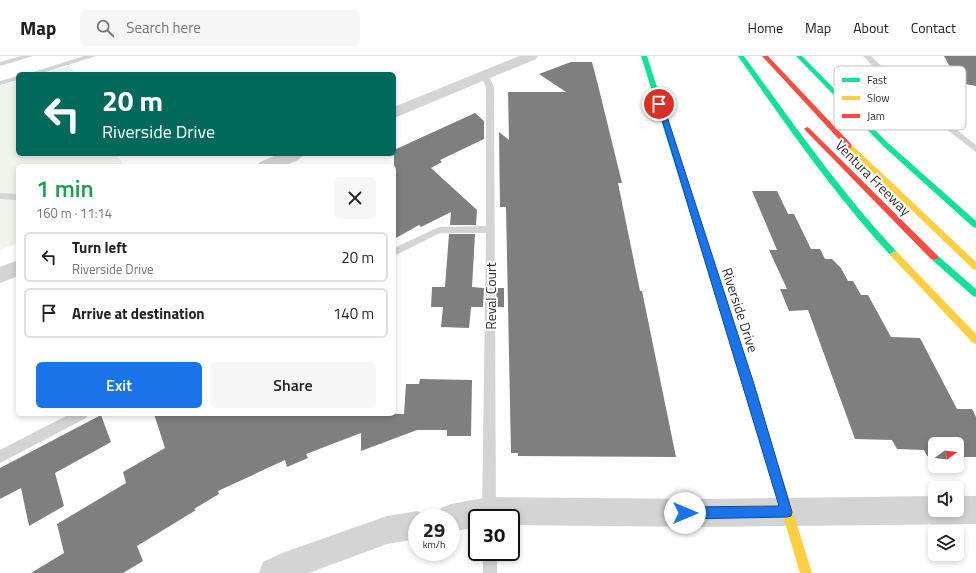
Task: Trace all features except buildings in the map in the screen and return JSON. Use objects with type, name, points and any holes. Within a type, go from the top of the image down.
[{"type":"main road","name":"Riverside Drive","points":[[644,56],[749,384],[806,573]]},
{"type":"main road","name":"Ventura Freeway","points":[[742,56],[820,144],[924,248],[976,294]]},
{"type":"main road","points":[[742,56],[816,162],[858,215],[976,340]]},
{"type":"main road","points":[[765,56],[838,135],[949,243],[976,267]]},
{"type":"main road","points":[[778,56],[815,98],[834,116]]},
{"type":"main road","points":[[799,56],[834,94]]},
{"type":"main road","points":[[871,130],[976,225]]},
{"type":"street","points":[[396,112],[531,56]]},
{"type":"street","points":[[271,164],[290,156]]},
{"type":"street","points":[[0,275],[16,269]]},
{"type":"street","points":[[520,514],[928,510]]},
{"type":"street","points":[[964,510],[976,510]]},
{"type":"street","points":[[274,573],[282,568],[387,530],[408,526]]},
{"type":"lane","points":[[0,64],[29,56]]},
{"type":"lane","points":[[39,72],[92,56]]},
{"type":"lane","points":[[867,56],[877,66]]},
{"type":"lane","name":"Reval Court","points":[[485,76],[490,87],[492,229],[490,509]]},
{"type":"lane","points":[[0,83],[16,79]]},
{"type":"lane","points":[[952,130],[976,149]]},
{"type":"lane","points":[[0,196],[16,197]]},
{"type":"lane","points":[[396,251],[439,230],[492,229]]},
{"type":"lane","points":[[0,457],[78,416]]},
{"type":"lane","points":[[490,561],[490,573]]},
{"type":"shaded area","points":[[71,65],[73,72],[48,72]]},
{"type":"shaded area","points":[[16,82],[16,156],[118,156],[122,164],[16,164],[16,244],[0,250],[0,86]]},
{"type":"traffic: fast","points":[[644,56],[765,438]]},
{"type":"traffic: fast","points":[[741,56],[833,183],[894,254]]},
{"type":"traffic: fast","points":[[799,56],[834,92]]},
{"type":"traffic: fast","points":[[871,130],[976,225]]},
{"type":"traffic: fast","points":[[934,257],[976,294]]},
{"type":"traffic: slow","points":[[849,146],[976,267]]},
{"type":"traffic: slow","points":[[894,254],[976,340]]},
{"type":"traffic: slow","points":[[765,438],[806,573]]},
{"type":"traffic: jam","points":[[765,56],[834,130]]},
{"type":"traffic: jam","points":[[807,129],[934,257]]},
{"type":"traffic: jam","points":[[834,130],[849,146]]},
{"type":"route","points":[[659,104],[749,384],[787,512],[685,513]]}]
